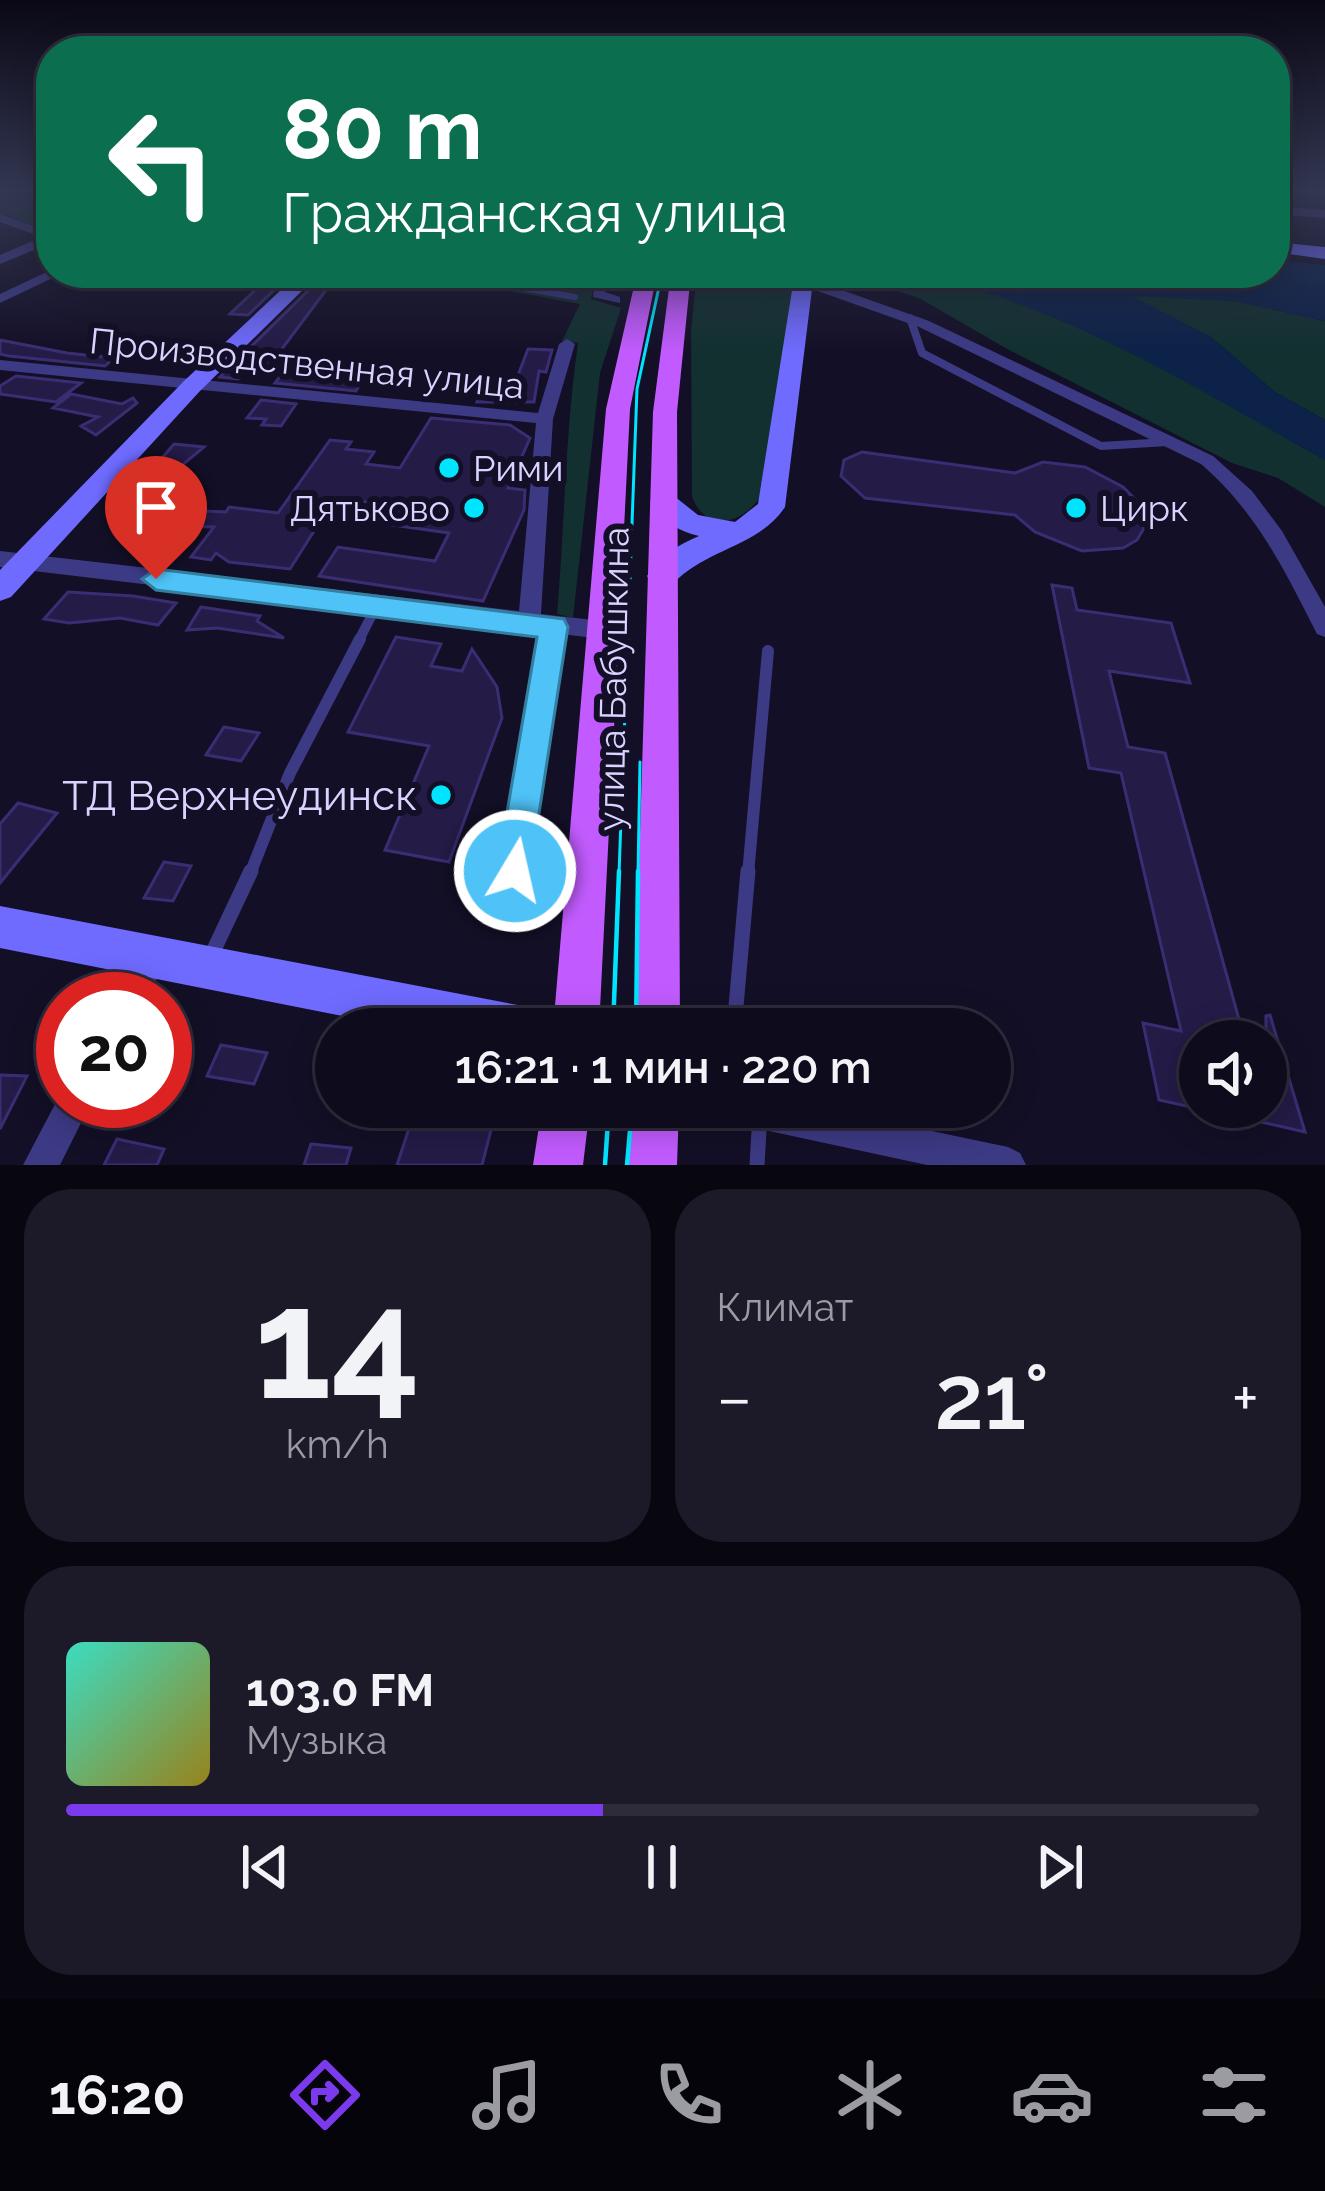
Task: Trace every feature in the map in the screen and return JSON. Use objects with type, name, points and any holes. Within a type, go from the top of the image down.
[{"type":"main road","name":"улица Бабушкина","points":[[577,1008],[624,314],[639,288]]},
{"type":"main road","name":"улица Бабушкина","points":[[657,1008],[664,502],[671,330],[678,288]]},
{"type":"main road","points":[[558,1165],[563,1128]]},
{"type":"main road","points":[[652,1165],[655,1128]]},
{"type":"street","points":[[0,260],[36,244]]},
{"type":"street","points":[[1290,249],[1325,253]]},
{"type":"street","points":[[0,299],[36,282]]},
{"type":"street","points":[[0,589],[12,561],[294,288]]},
{"type":"street","points":[[599,288],[598,294],[624,314]]},
{"type":"street","points":[[662,575],[692,548],[744,530],[767,514],[774,499],[802,288]]},
{"type":"street","points":[[826,288],[910,318],[1172,442],[1221,470],[1255,504],[1278,538],[1325,628]]},
{"type":"street","points":[[545,418],[567,344]]},
{"type":"street","name":"Производственная улица","points":[[0,365],[545,418],[529,625]]},
{"type":"street","points":[[664,502],[703,528],[744,530]]},
{"type":"street","points":[[12,561],[376,608],[602,630]]},
{"type":"street","points":[[0,927],[414,1008]]},
{"type":"street","points":[[144,972],[152,958]]},
{"type":"street","points":[[41,1165],[61,1128]]},
{"type":"street","points":[[833,1128],[1008,1165]]},
{"type":"lane","points":[[522,288],[575,297]]},
{"type":"lane","points":[[910,318],[922,353],[1101,446],[1172,442]]},
{"type":"lane","points":[[206,968],[265,844],[290,773],[376,608]]},
{"type":"lane","points":[[508,912],[554,627]]},
{"type":"lane","points":[[736,1008],[768,651]]},
{"type":"lane","points":[[751,1128],[757,1165]]},
{"type":"green space","points":[[493,288],[593,288],[591,299],[621,308],[600,373],[573,618],[557,614],[578,343],[562,341],[580,304]]},
{"type":"green space","points":[[695,288],[793,291],[760,497],[743,514],[723,521],[705,515],[692,496],[691,331]]},
{"type":"green space","points":[[889,288],[977,288],[1095,334],[1325,460],[1325,507],[1278,478],[1232,463],[1009,350],[919,298]]},
{"type":"green space","points":[[1128,295],[1235,301],[1325,321],[1325,420],[1275,392],[1211,337]]},
{"type":"water","points":[[1290,262],[1325,265],[1325,321],[1235,301],[1132,296],[1211,337],[1275,392],[1325,420],[1325,460],[1123,349],[1017,303],[969,288],[1290,288]]},
{"type":"building","points":[[257,288],[276,288],[248,315],[230,314]]},
{"type":"building","points":[[311,288],[328,288],[270,365],[252,363],[238,379],[220,377]]},
{"type":"building","points":[[0,340],[114,358],[105,366],[9,356],[0,354]]},
{"type":"building","points":[[528,349],[552,350],[546,372],[539,371],[534,402],[477,402],[484,382],[515,383]]},
{"type":"building","points":[[282,374],[365,376],[356,391],[275,383]]},
{"type":"building","points":[[16,376],[81,383],[56,402],[0,394],[0,386]]},
{"type":"building","points":[[71,394],[122,404],[133,398],[137,403],[96,435],[81,426],[98,417],[53,408]]},
{"type":"building","points":[[261,400],[296,404],[281,426],[262,425],[266,419],[247,418]]},
{"type":"building","points":[[431,418],[510,425],[530,438],[508,488],[525,490],[524,510],[483,601],[319,576],[338,547],[435,561],[449,533],[372,522],[383,504],[335,498],[290,569],[229,562],[216,553],[211,560],[191,557],[214,527],[173,526],[183,510],[226,512],[229,507],[278,513],[330,440],[351,442],[346,449],[374,452],[366,464],[400,468]]},
{"type":"building","points":[[174,444],[204,447],[156,487],[132,483],[150,472]]},
{"type":"building","points":[[862,452],[1015,473],[1043,462],[1085,467],[1123,487],[1136,500],[1144,528],[1137,540],[1123,548],[1082,551],[1035,532],[1015,515],[865,498],[841,476],[844,460]]},
{"type":"building","points":[[1052,585],[1072,588],[1077,610],[1171,623],[1190,683],[1109,671],[1128,747],[1165,753],[1239,1020],[1179,1022],[1121,773],[1089,768]]},
{"type":"building","points":[[68,592],[176,603],[158,625],[120,618],[69,623],[44,619]]},
{"type":"building","points":[[201,607],[260,616],[257,621],[284,638],[217,628],[187,630]]},
{"type":"building","name":"ТД Верхнеудинск","points":[[396,637],[441,644],[431,666],[462,671],[472,649],[497,687],[502,718],[449,862],[385,850],[429,746],[348,732]]},
{"type":"building","points":[[224,727],[259,733],[241,761],[206,755]]},
{"type":"building","points":[[18,803],[57,813],[0,883],[0,824]]},
{"type":"building","points":[[164,862],[191,866],[173,901],[144,898]]},
{"type":"building","points":[[1143,1023],[1179,1031],[1179,1104],[1159,1100]]},
{"type":"building","points":[[221,1045],[267,1053],[254,1084],[207,1076]]},
{"type":"building","points":[[1287,1072],[1305,1132],[1287,1128]]},
{"type":"building","points":[[0,1075],[27,1076],[0,1129]]},
{"type":"building","points":[[409,1128],[492,1128],[482,1165],[397,1165]]},
{"type":"building","points":[[117,1139],[164,1149],[157,1165],[104,1165]]},
{"type":"building","points":[[311,1144],[351,1148],[346,1165],[304,1165]]},
{"type":"tram line","points":[[619,874],[637,389],[659,288]]},
{"type":"tram line","points":[[638,874],[640,762]]},
{"type":"tram line","points":[[614,1008],[619,871]]},
{"type":"tram line","points":[[636,1008],[638,871]]},
{"type":"tram line","points":[[605,1165],[608,1128]]},
{"type":"tram line","points":[[627,1165],[630,1128]]},
{"type":"place","name":"Рими","points":[[449,468]]},
{"type":"place","name":"Дятьково","points":[[474,508]]},
{"type":"place","name":"Цирк","points":[[1076,508]]},
{"type":"place","name":"ТД Верхнеудинск","points":[[441,795]]},
{"type":"route","points":[[156,579],[554,627],[515,871]]}]
